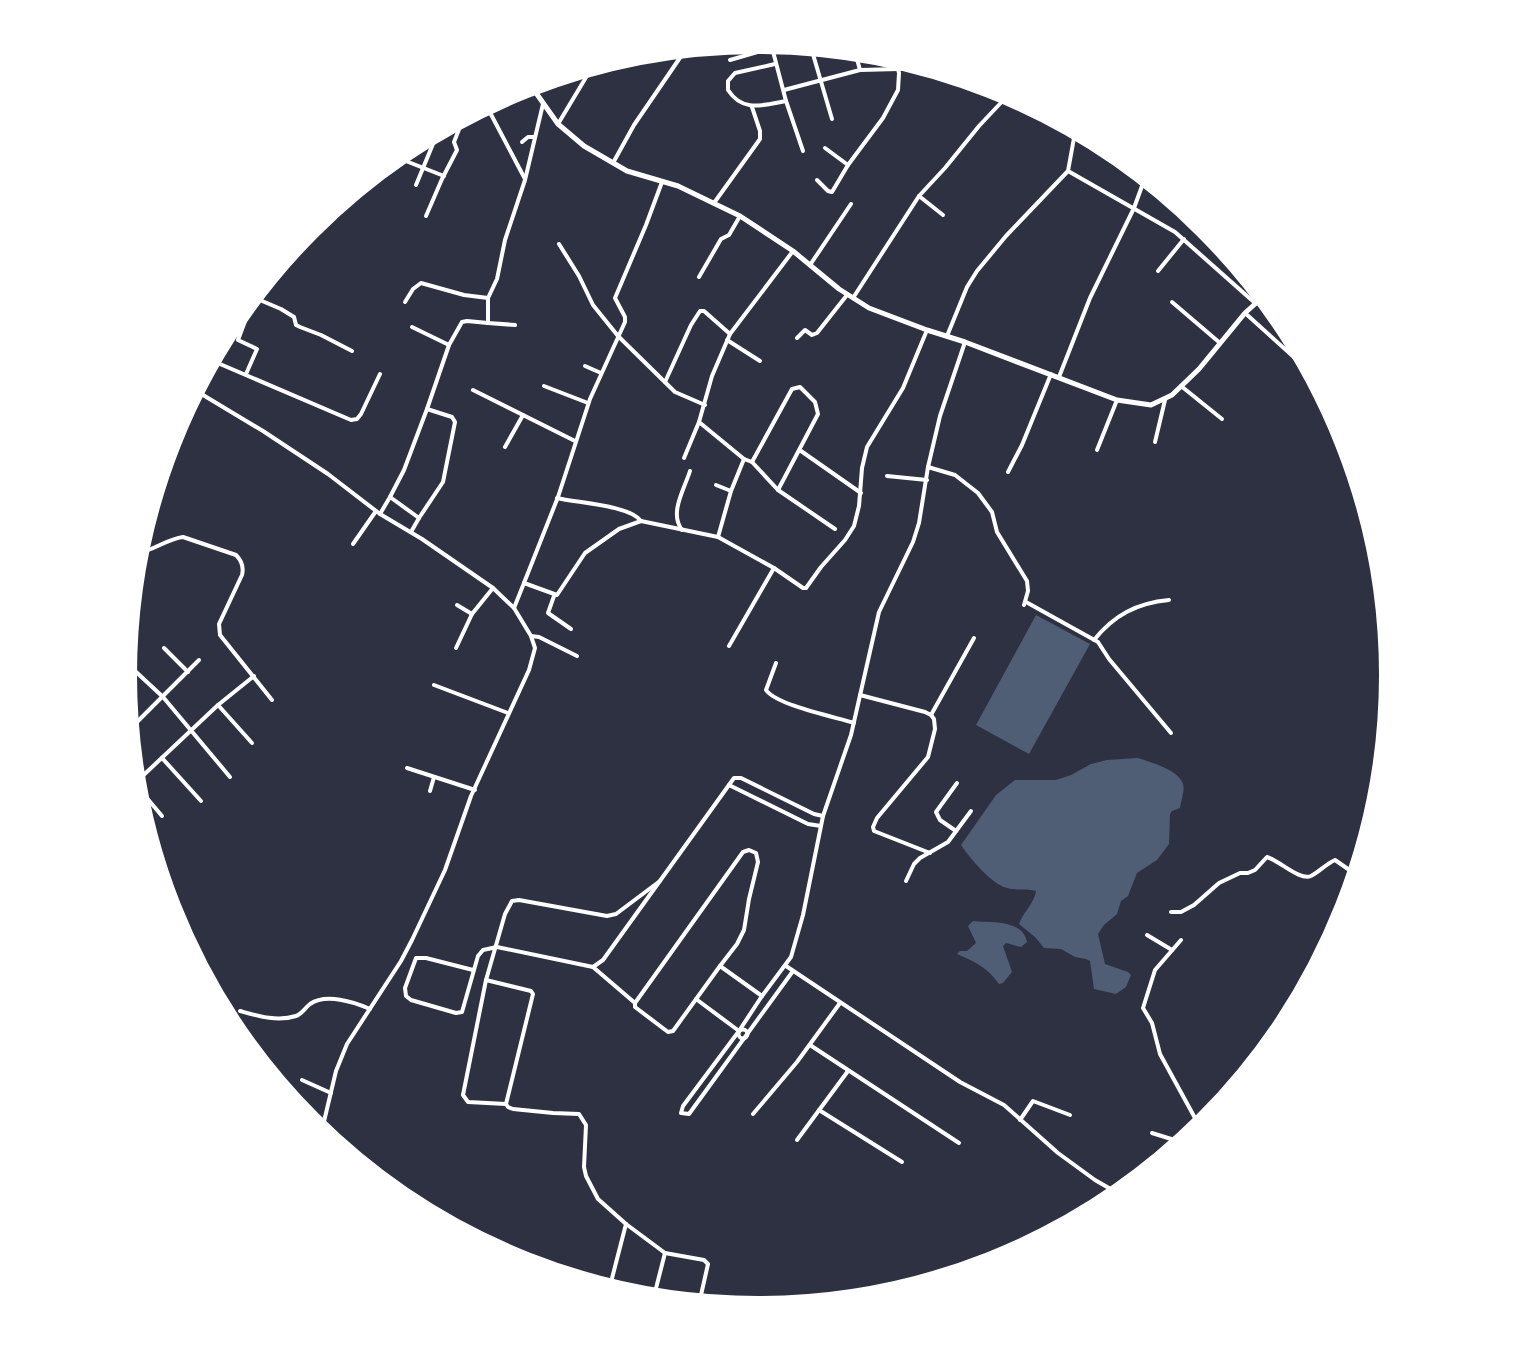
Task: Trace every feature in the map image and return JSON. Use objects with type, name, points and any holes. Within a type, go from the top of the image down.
[{"type":"main road","points":[[535,91],[558,124],[584,146],[627,171],[662,181],[714,202],[740,216],[793,251],[850,297],[885,316],[965,342],[1117,400],[1151,405],[1165,400],[1199,369],[1245,313],[1259,300]]},
{"type":"street","points":[[730,60],[764,50]]},
{"type":"street","points":[[773,50],[786,101],[803,151]]},
{"type":"street","points":[[812,52],[832,119]]},
{"type":"street","points":[[613,163],[634,125],[682,54]]},
{"type":"street","points":[[857,58],[860,70]]},
{"type":"street","points":[[776,64],[735,73],[728,81],[728,90],[731,96],[742,104],[752,107],[786,101]]},
{"type":"street","points":[[817,180],[832,192],[848,165],[891,105],[900,80],[898,68]]},
{"type":"street","points":[[784,90],[860,70],[907,68]]},
{"type":"street","points":[[558,124],[588,74]]},
{"type":"street","points":[[797,338],[805,330],[812,334],[817,333],[850,297],[907,211],[1003,100]]},
{"type":"street","points":[[488,323],[488,298],[497,279],[505,240],[525,180],[543,104]]},
{"type":"street","points":[[714,202],[760,139],[760,131],[752,107]]},
{"type":"street","points":[[489,111],[525,180]]},
{"type":"street","points":[[426,216],[457,150],[454,142],[461,125]]},
{"type":"street","points":[[947,336],[967,287],[977,271],[1006,236],[1068,171],[1075,136]]},
{"type":"street","points":[[522,142],[528,137],[534,137]]},
{"type":"street","points":[[416,185],[435,140]]},
{"type":"street","points":[[825,148],[848,165]]},
{"type":"street","points":[[404,160],[444,176]]},
{"type":"street","points":[[1068,171],[1184,239],[1255,303]]},
{"type":"street","points":[[514,608],[557,498],[588,403],[625,319],[615,296],[646,225],[662,181]]},
{"type":"street","points":[[1059,377],[1090,298],[1134,208],[1143,183]]},
{"type":"street","points":[[919,196],[943,215]]},
{"type":"street","points":[[810,265],[851,204]]},
{"type":"street","points":[[699,277],[721,239],[729,235],[740,216]]},
{"type":"street","points":[[1158,271],[1184,239]]},
{"type":"street","points":[[559,244],[579,276],[593,305],[618,336],[680,395],[705,405]]},
{"type":"street","points":[[684,458],[705,405],[712,376],[730,334],[793,251]]},
{"type":"street","points":[[405,302],[413,289],[421,283],[464,295],[488,298]]},
{"type":"street","points":[[258,299],[294,317],[296,325],[352,351]]},
{"type":"street","points":[[1172,302],[1221,344]]},
{"type":"street","points":[[246,374],[257,349],[238,340],[250,311]]},
{"type":"street","points":[[665,382],[691,325],[700,311],[704,311],[730,334]]},
{"type":"street","points":[[1245,313],[1299,361]]},
{"type":"street","points":[[353,544],[390,497],[404,470],[449,345],[462,322],[514,326]]},
{"type":"street","points":[[412,327],[449,345]]},
{"type":"street","points":[[557,498],[609,507],[633,514],[640,521],[718,537],[806,588],[854,526],[867,447],[903,388],[927,330]]},
{"type":"street","points":[[727,340],[760,361]]},
{"type":"street","points":[[794,971],[689,1114],[681,1113],[683,1106],[739,1032],[791,957],[803,915],[823,816],[854,723],[879,612],[913,542],[919,523],[928,467],[940,416],[965,342]]},
{"type":"street","points":[[217,363],[351,420],[359,418],[380,374]]},
{"type":"street","points":[[585,366],[601,373]]},
{"type":"street","points":[[1008,472],[1022,445],[1051,375]]},
{"type":"street","points":[[544,386],[588,403]]},
{"type":"street","points":[[1181,386],[1222,419]]},
{"type":"street","points":[[752,462],[790,392],[800,387],[817,405],[818,410],[778,490]]},
{"type":"street","points":[[473,390],[575,441]]},
{"type":"street","points":[[200,393],[254,425],[328,474],[378,512],[493,588],[514,608],[531,636],[535,648],[532,661],[471,796],[445,870],[412,940],[401,961],[347,1044],[336,1071],[324,1123]]},
{"type":"street","points":[[1098,450],[1117,400]]},
{"type":"street","points":[[1155,442],[1165,400]]},
{"type":"street","points":[[411,532],[443,482],[455,426],[452,417],[427,409]]},
{"type":"street","points":[[505,447],[523,415]]},
{"type":"street","points":[[699,422],[744,459],[752,462],[778,490],[835,529]]},
{"type":"street","points":[[800,450],[861,494]]},
{"type":"street","points":[[718,537],[731,490],[744,459]]},
{"type":"street","points":[[928,467],[955,475],[978,493],[992,512],[997,532],[1027,581],[1025,603],[1100,645],[1171,733]]},
{"type":"street","points":[[683,531],[677,520],[676,512],[690,471]]},
{"type":"street","points":[[887,476],[927,480]]},
{"type":"street","points":[[716,485],[731,490]]},
{"type":"street","points":[[390,497],[419,518]]},
{"type":"street","points":[[571,629],[548,613],[554,596],[568,580],[585,553],[619,529],[640,521]]},
{"type":"street","points":[[146,551],[183,537],[236,555],[240,559],[243,569],[242,576],[218,630],[273,700]]},
{"type":"street","points":[[729,646],[774,568]]},
{"type":"street","points":[[524,583],[554,596]]},
{"type":"street","points":[[456,648],[472,614],[493,588]]},
{"type":"street","points":[[1094,640],[1103,629],[1124,612],[1157,601],[1169,600]]},
{"type":"street","points":[[456,605],[472,614]]},
{"type":"street","points":[[531,636],[539,637],[577,656]]},
{"type":"street","points":[[931,715],[974,638]]},
{"type":"street","points":[[164,648],[188,672]]},
{"type":"street","points":[[135,724],[199,660]]},
{"type":"street","points":[[776,663],[766,690],[770,694],[788,703],[854,723]]},
{"type":"street","points":[[134,670],[193,730],[230,777]]},
{"type":"street","points":[[142,777],[218,705],[254,676]]},
{"type":"street","points":[[434,685],[508,713]]},
{"type":"street","points":[[860,695],[931,715],[934,719],[935,729],[928,758],[877,818],[873,827],[878,835],[904,842],[930,853]]},
{"type":"street","points":[[218,705],[252,744]]},
{"type":"street","points":[[162,758],[201,801]]},
{"type":"street","points":[[407,768],[475,790]]},
{"type":"street","points":[[430,791],[434,777]]},
{"type":"street","points":[[593,967],[603,960],[734,778],[741,778],[814,814],[823,816]]},
{"type":"street","points":[[956,831],[940,820],[936,812],[957,783]]},
{"type":"street","points":[[729,785],[808,824],[821,826]]},
{"type":"street","points":[[145,797],[162,816]]},
{"type":"street","points":[[906,881],[914,864],[948,842],[971,811]]},
{"type":"street","points":[[473,969],[426,958],[416,958],[405,988],[406,996],[411,1000],[456,1013],[462,1012],[473,969],[480,953],[497,947],[593,967],[635,1004],[635,1007],[668,1032],[673,1031],[737,944],[744,930],[758,862],[756,854],[749,850],[743,852],[635,1000],[635,1004]]},
{"type":"street","points":[[1171,912],[1181,912],[1194,905],[1218,883],[1240,873],[1255,870],[1268,857],[1279,861],[1302,877],[1309,877],[1334,860],[1351,871]]},
{"type":"street","points":[[660,881],[616,914],[606,916],[519,900],[513,902],[505,914],[486,980],[463,1095],[468,1102],[506,1104],[513,1109],[579,1114],[586,1125],[584,1167],[586,1176],[598,1199],[626,1224],[665,1253],[704,1260],[708,1264],[701,1296]]},
{"type":"street","points":[[1147,935],[1172,950]]},
{"type":"street","points":[[1181,940],[1155,970],[1143,1008],[1152,1023],[1160,1054],[1196,1120]]},
{"type":"street","points":[[720,966],[762,996]]},
{"type":"street","points":[[786,966],[960,1082],[994,1099],[1058,1153],[1111,1189]]},
{"type":"street","points":[[486,980],[531,991],[533,994],[506,1104]]},
{"type":"street","points":[[696,999],[739,1032],[740,1038],[747,1037]]},
{"type":"street","points":[[240,1011],[267,1018],[294,1016],[299,1015],[312,1002],[326,1000],[353,1002],[370,1009]]},
{"type":"street","points":[[753,1114],[810,1045],[840,1003]]},
{"type":"street","points":[[810,1045],[959,1143]]},
{"type":"street","points":[[797,1140],[848,1071]]},
{"type":"street","points":[[302,1080],[331,1093]]},
{"type":"street","points":[[1020,1120],[1033,1101],[1070,1114]]},
{"type":"street","points":[[819,1110],[902,1162]]},
{"type":"street","points":[[1152,1133],[1174,1140]]},
{"type":"street","points":[[611,1281],[626,1224]]},
{"type":"street","points":[[655,1290],[665,1253]]},
{"type":"water","points":[[1036,615],[1090,644],[1029,754],[976,725]]},
{"type":"water","points":[[1138,758],[1164,767],[1176,775],[1184,789],[1180,808],[1170,814],[1169,844],[1157,860],[1137,873],[1128,896],[1121,901],[1117,914],[1104,925],[1098,934],[1105,964],[1131,975],[1126,987],[1116,994],[1094,989],[1090,961],[1075,957],[1061,949],[1044,948],[1019,924],[1036,891],[1001,886],[981,870],[961,845],[996,795],[1015,780],[1056,780],[1091,764],[1107,760]]},
{"type":"water","points":[[973,921],[997,922],[1013,926],[1024,935],[1027,942],[1021,947],[1006,943],[1003,946],[1012,972],[1003,983],[999,984],[980,966],[957,954],[960,951],[967,951],[976,943],[968,926]]}]
